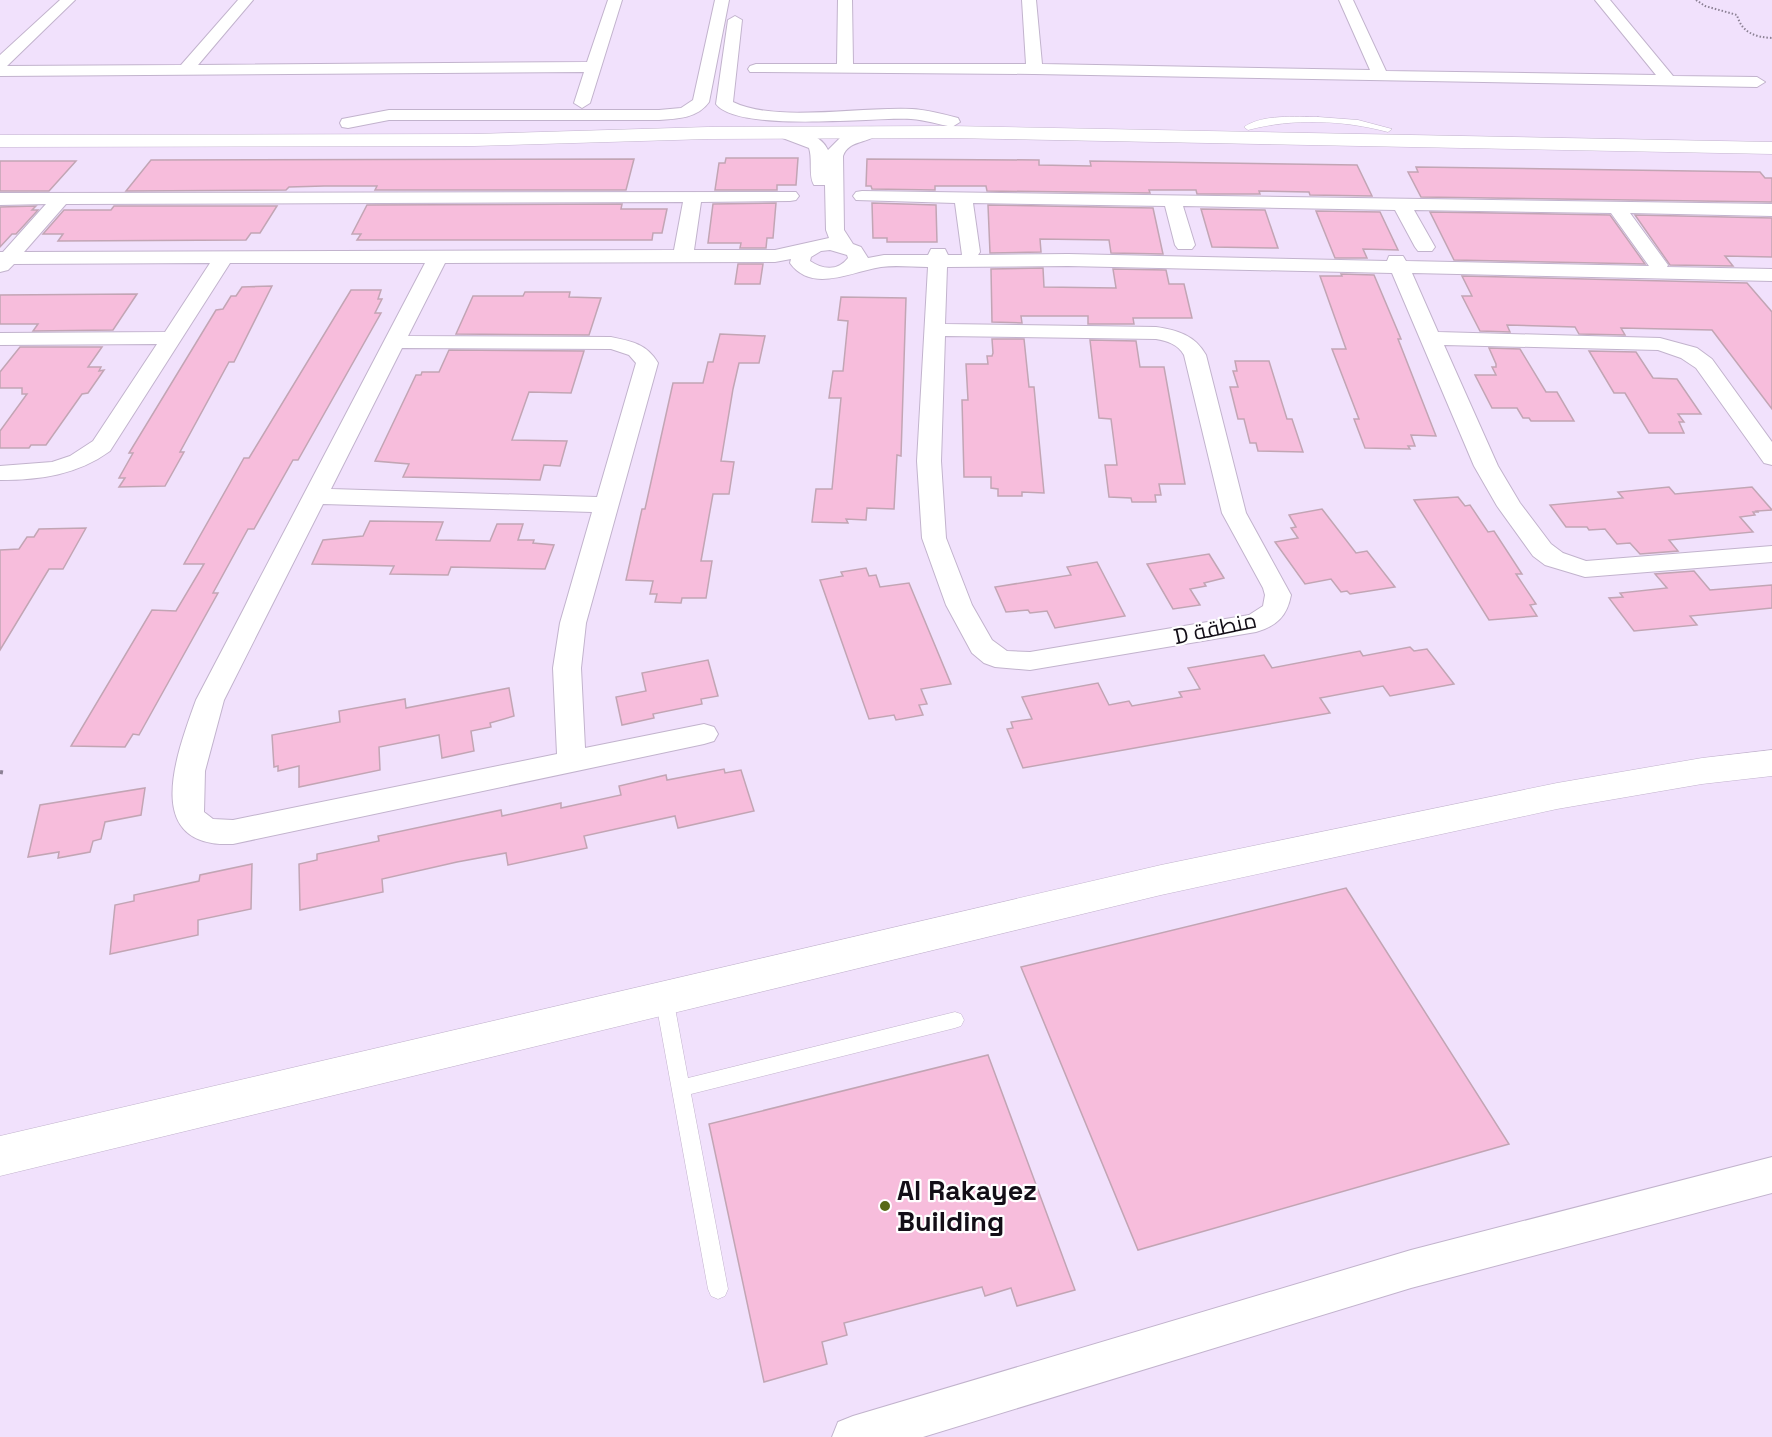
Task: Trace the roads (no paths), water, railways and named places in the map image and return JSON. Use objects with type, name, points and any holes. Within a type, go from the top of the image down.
[{"type":"street","points":[[0,63],[68,0]]},
{"type":"street","points":[[186,69],[246,0]]},
{"type":"street","points":[[582,103],[615,0]]},
{"type":"street","points":[[348,123],[371,117],[398,115],[677,114],[691,110],[699,104],[722,0]]},
{"type":"street","points":[[738,0],[724,104],[744,114],[905,114],[930,116],[952,122]]},
{"type":"street","points":[[845,0],[845,68]]},
{"type":"street","points":[[1029,0],[1034,69]]},
{"type":"street","points":[[1346,0],[1380,75]]},
{"type":"street","points":[[1602,0],[1668,80]]},
{"type":"street","points":[[0,71],[593,67]]},
{"type":"street","points":[[756,69],[1034,69],[1757,82]]},
{"type":"street","points":[[706,77],[728,77]]},
{"type":"street","points":[[216,122],[475,125],[952,122],[1772,134]]},
{"type":"street","points":[[0,131],[367,131],[444,130],[475,125]]},
{"type":"street","points":[[808,255],[819,273],[848,270],[851,255],[835,230],[834,156],[839,145],[871,132]]},
{"type":"street","points":[[0,141],[474,140],[871,132],[1772,148]]},
{"type":"street","points":[[786,133],[810,140],[820,152],[821,230],[808,255]]},
{"type":"street","points":[[683,256],[693,196]]},
{"type":"street","points":[[0,198],[790,196]]},
{"type":"street","points":[[862,196],[1772,210]]},
{"type":"street","points":[[963,197],[970,252]]},
{"type":"street","points":[[2,263],[62,198]]},
{"type":"street","points":[[1172,200],[1185,245]]},
{"type":"street","points":[[1402,205],[1425,247]]},
{"type":"street","points":[[1617,209],[1658,265]]},
{"type":"street","points":[[436,261],[777,263],[808,255],[831,244],[851,255],[884,261],[970,252],[1772,275]]},
{"type":"street","points":[[2,263],[436,261],[808,255]]},
{"type":"street","points":[[938,256],[1068,260],[1772,267]]},
{"type":"street","name":"D منطقة","points":[[935,330],[1156,333],[1175,337],[1189,345],[1195,355],[1234,513],[1276,588],[1278,595],[1275,610],[1256,623],[1030,661],[1005,660],[987,651],[978,641],[959,605],[934,538],[929,461],[938,256]]},
{"type":"street","points":[[436,261],[210,700],[198,735],[191,771],[187,807],[193,822],[209,831],[233,832],[704,734]]},
{"type":"street","points":[[2,476],[55,470],[74,464],[102,446],[220,263]]},
{"type":"street","points":[[1398,264],[1486,466],[1522,524],[1542,550],[1554,559],[1577,567],[1599,569],[1772,554]]},
{"type":"street","points":[[0,339],[172,338]]},
{"type":"street","points":[[1430,338],[1660,344],[1679,349],[1704,364],[1772,458]]},
{"type":"street","points":[[394,342],[611,343],[636,350],[644,356],[647,363],[573,623],[567,700],[572,762]]},
{"type":"street","points":[[314,496],[606,505]]},
{"type":"street","points":[[0,1156],[1059,903],[1546,798],[1681,775],[1772,763]]},
{"type":"street","points":[[853,1437],[1411,1269],[1772,1175]]},
{"type":"lane","points":[[664,997],[718,1289]]},
{"type":"lane","points":[[681,1088],[955,1020]]},
{"type":"place","name":"Al Rakayez Building","points":[[885,1206]]}]
